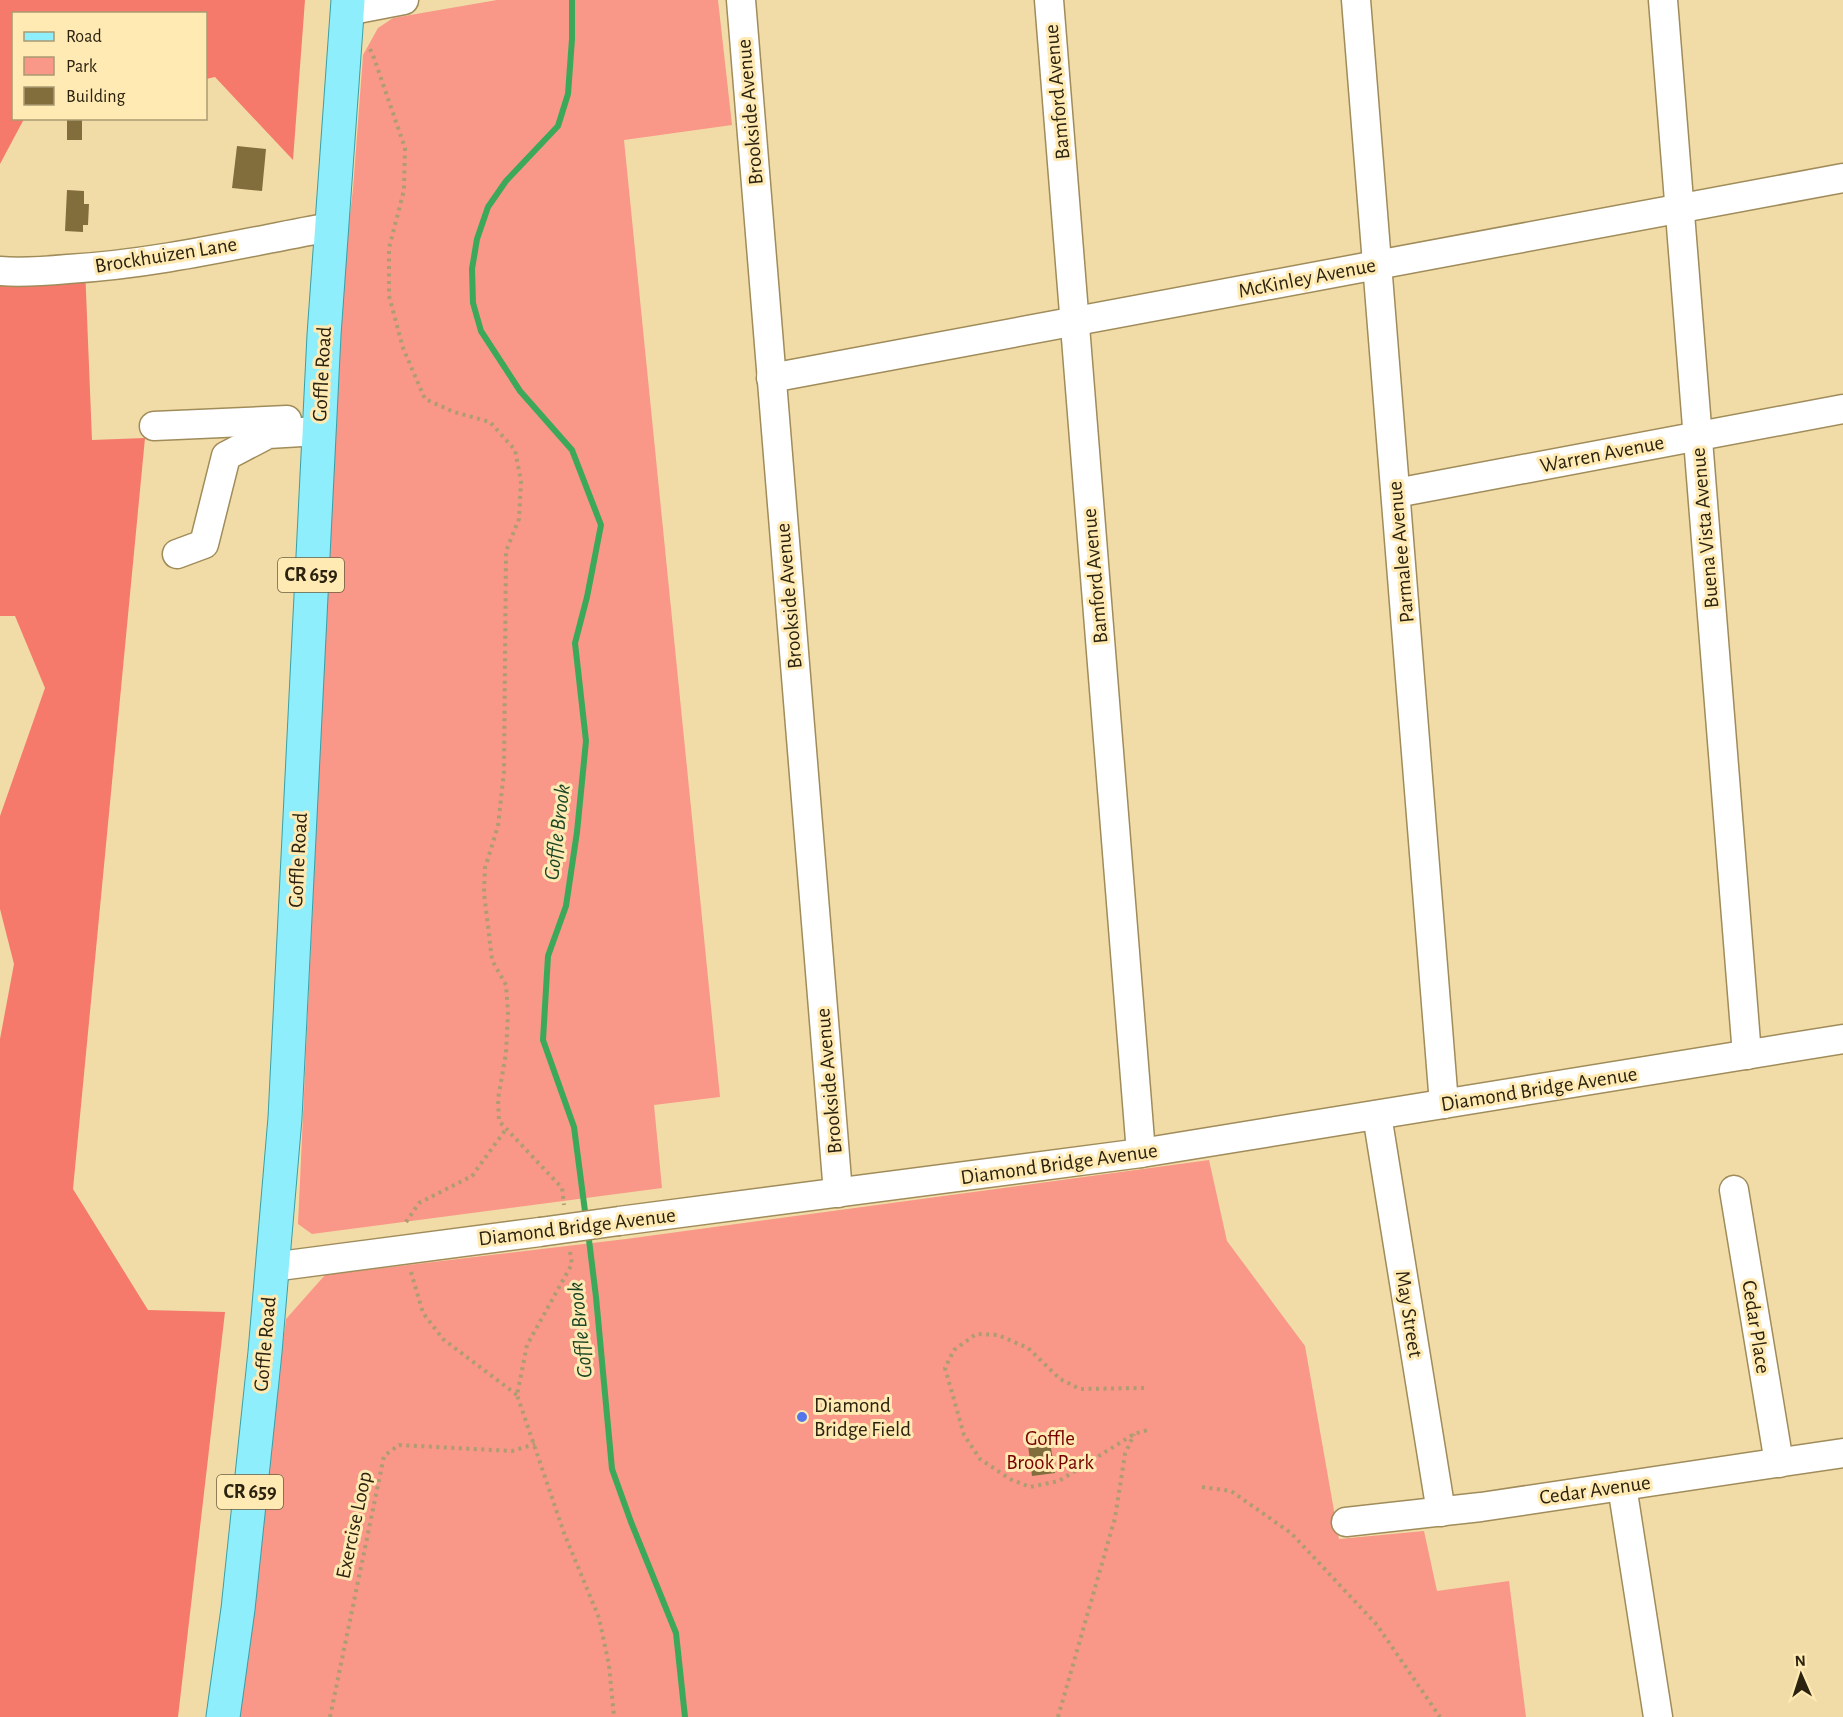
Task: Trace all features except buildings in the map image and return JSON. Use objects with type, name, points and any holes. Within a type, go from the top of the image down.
[{"type":"main road","name":"Goffle Road","points":[[223,1717],[247,1526],[289,1058],[319,425],[330,227],[347,5]]},
{"type":"street","points":[[347,5],[404,0]]},
{"type":"street","name":"Brookside Avenue","points":[[741,0],[838,1192]]},
{"type":"street","name":"Bamford Avenue","points":[[1049,0],[1141,1153]]},
{"type":"street","name":"Parmalee Avenue","points":[[1356,0],[1444,1104]]},
{"type":"street","name":"Buena Vista Avenue","points":[[1663,0],[1747,1055]]},
{"type":"street","name":"McKinley Avenue","points":[[771,378],[1843,178]]},
{"type":"street","name":"Brockhuizen Lane","points":[[0,271],[14,273],[137,262],[330,227]]},
{"type":"street","name":"Warren Avenue","points":[[1396,493],[1843,409]]},
{"type":"street","points":[[154,426],[319,425]]},
{"type":"street","points":[[177,554],[204,544],[226,456],[268,434],[319,425]]},
{"type":"street","name":"Diamond Bridge Avenue","points":[[272,1267],[1141,1153],[1843,1040]]},
{"type":"street","name":"May Street","points":[[1377,1115],[1441,1512]]},
{"type":"street","name":"Cedar Place","points":[[1734,1190],[1779,1463]]},
{"type":"street","name":"Cedar Avenue","points":[[1346,1522],[1441,1512],[1843,1454]]},
{"type":"street","points":[[1622,1486],[1658,1717]]},
{"type":"path","points":[[367,43],[405,148],[404,190],[389,248],[389,296],[403,348],[425,399],[454,412],[490,422],[515,450],[521,481],[519,519],[506,551],[504,771],[498,826],[485,868],[484,893],[492,960],[506,985],[508,1012],[506,1053],[498,1100],[500,1121],[562,1188],[565,1210]]},
{"type":"path","points":[[406,1222],[419,1203],[472,1176],[506,1129]]},
{"type":"path","points":[[569,1242],[572,1264],[527,1346],[517,1395],[564,1533],[599,1618],[609,1665],[614,1717]]},
{"type":"path","points":[[409,1265],[423,1313],[443,1339],[517,1395]]},
{"type":"path","points":[[1144,1388],[1080,1389],[1060,1379],[1028,1348],[998,1335],[976,1334],[954,1350],[945,1368],[964,1435],[980,1459],[1010,1479],[1030,1486],[1059,1481],[1134,1434],[1152,1429]]},
{"type":"path","points":[[1058,1717],[1115,1518],[1125,1454],[1134,1434]]},
{"type":"path","name":"Exercise Loop","points":[[330,1717],[384,1456],[399,1445],[512,1451],[534,1444]]},
{"type":"path","points":[[1202,1487],[1231,1491],[1291,1533],[1377,1624],[1440,1717]]},
{"type":"green space","points":[[497,0],[718,0],[732,125],[624,140],[720,1097],[654,1105],[662,1188],[312,1234],[298,1224],[341,293],[353,189],[363,55],[378,28],[393,18]]},
{"type":"green space","name":"Goffle Brook Park","points":[[1209,1160],[1227,1241],[1305,1346],[1339,1539],[1424,1531],[1437,1591],[1509,1581],[1526,1717],[234,1717],[286,1319],[325,1275],[626,1239]]},
{"type":"shaded area","points":[[0,0],[305,0],[293,160],[215,77],[207,79],[207,12],[12,12],[12,120],[23,120],[0,164]]},
{"type":"shaded area","points":[[0,258],[85,267],[92,440],[145,438],[73,1189],[148,1310],[225,1312],[178,1717],[0,1717],[0,1039],[14,964],[0,909],[0,816],[45,688],[15,616],[0,616]]},
{"type":"waterway","name":"Goffle Brook","points":[[572,0],[568,94],[558,126],[506,181],[488,207],[477,239],[472,269],[473,303],[481,331],[520,391],[572,450],[601,525],[587,597],[575,643],[586,741],[577,832],[566,906],[548,956],[543,1040],[574,1127],[586,1219]]},
{"type":"waterway","name":"Goffle Brook","points":[[588,1232],[612,1469],[676,1633],[685,1717]]},
{"type":"place","name":"Diamond Bridge Field","points":[[802,1417]]}]
